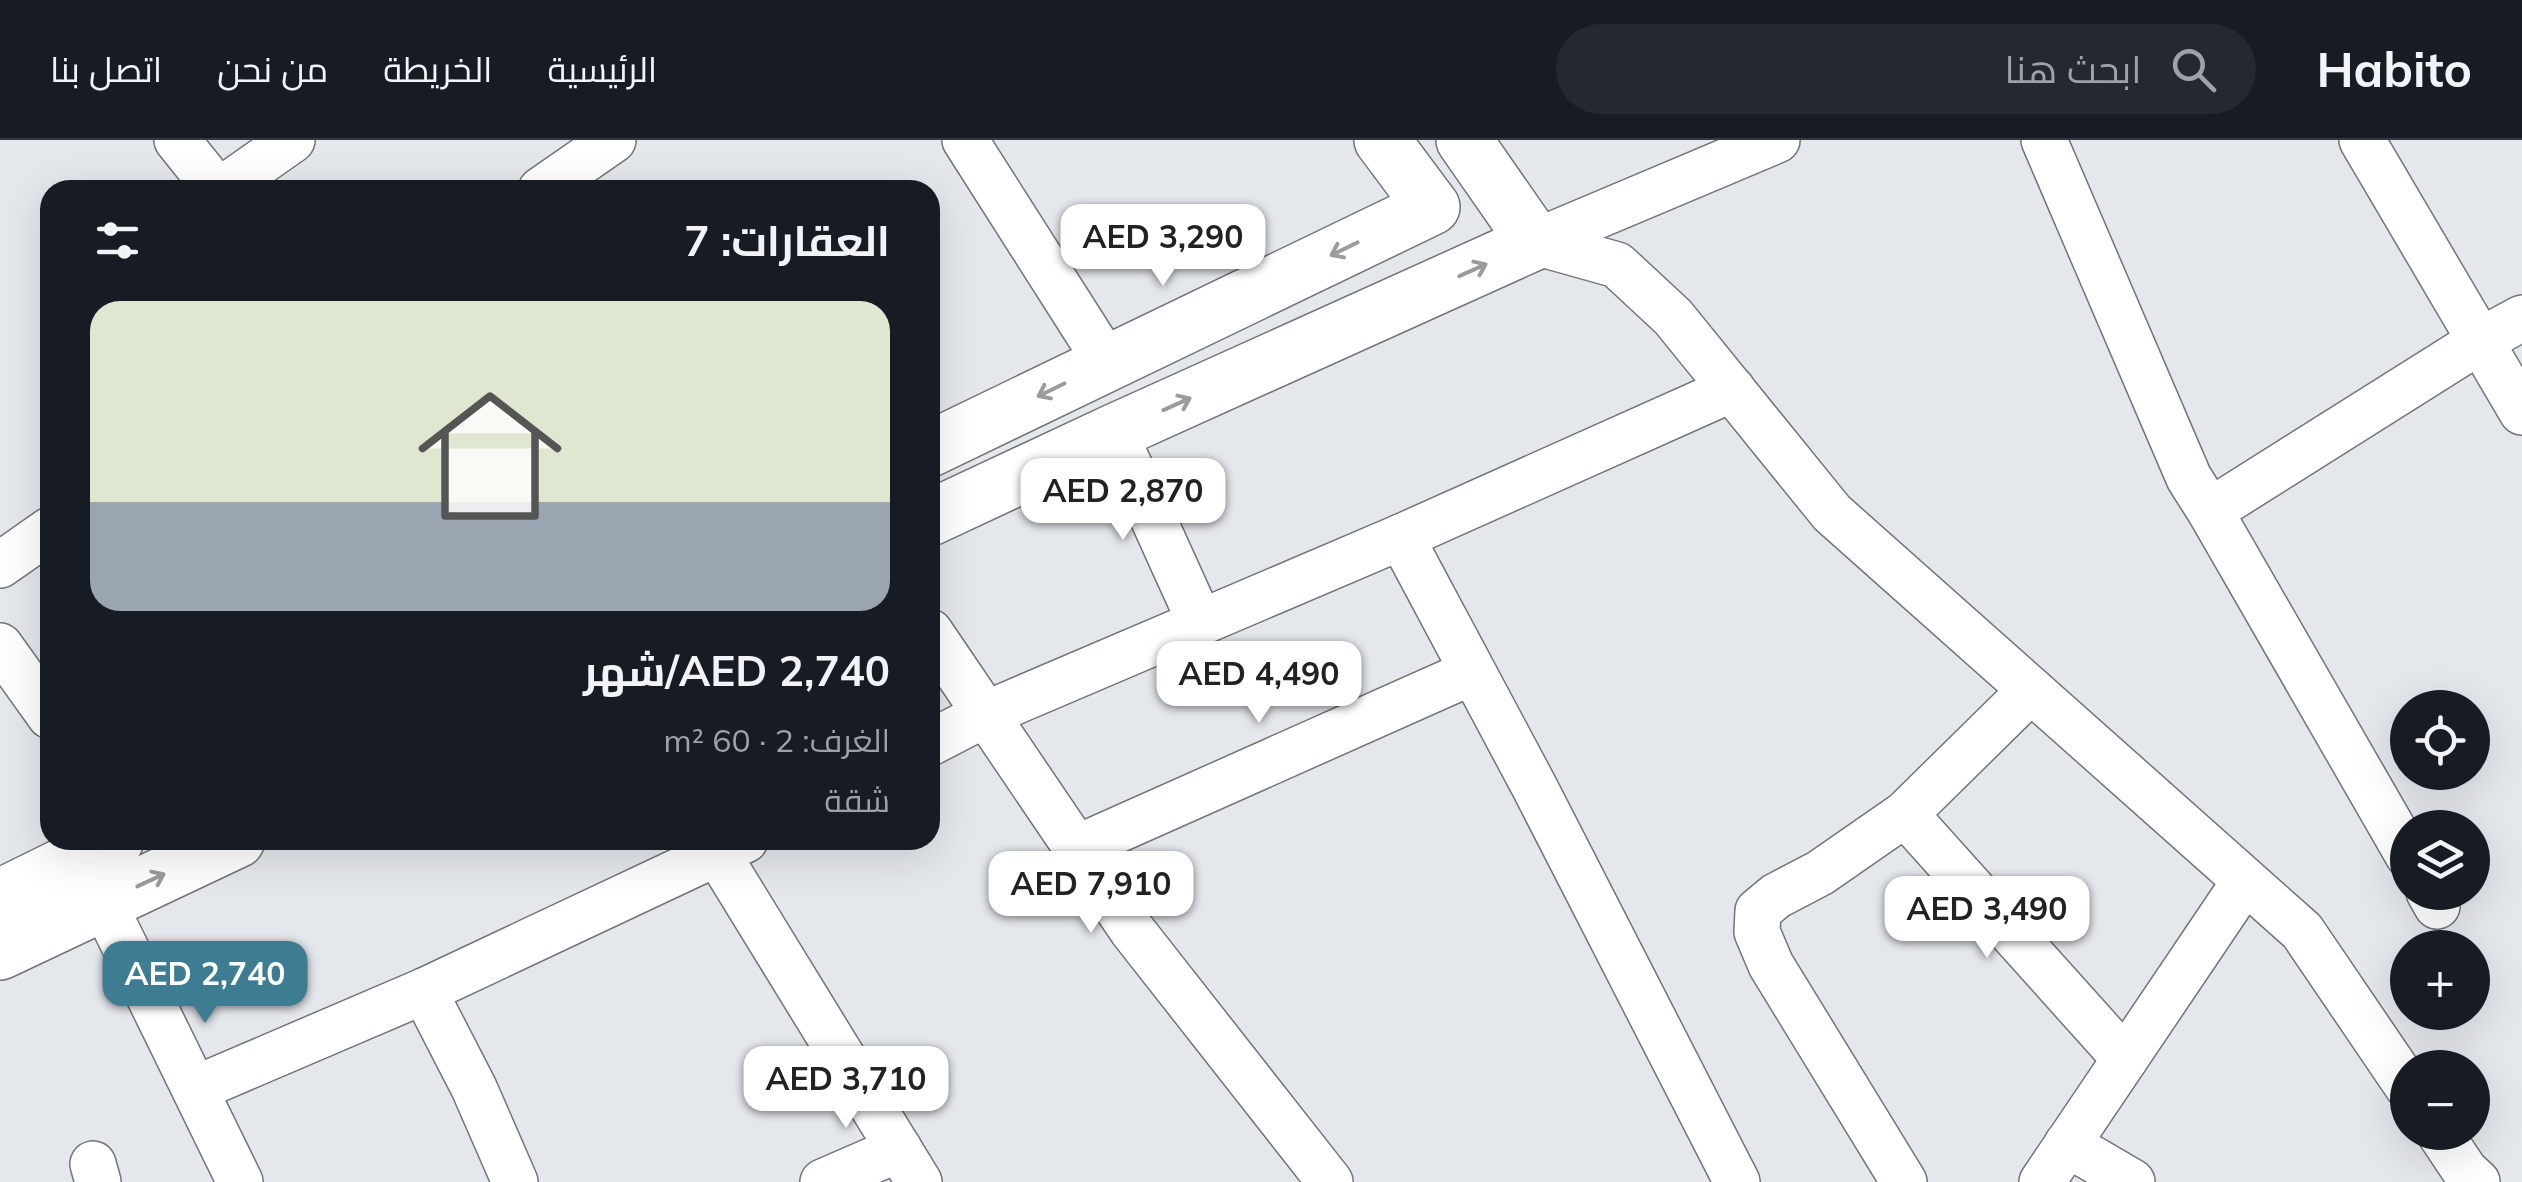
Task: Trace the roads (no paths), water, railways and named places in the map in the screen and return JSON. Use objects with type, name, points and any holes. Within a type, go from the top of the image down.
[{"type":"main road","points":[[940,443],[1432,207],[1382,140]]},
{"type":"main road","points":[[940,513],[1535,242],[1464,140]]},
{"type":"main road","points":[[0,897],[96,850]]},
{"type":"main road","points":[[0,952],[215,850]]},
{"type":"street","points":[[178,140],[211,180]]},
{"type":"street","points":[[234,180],[292,140]]},
{"type":"street","points":[[556,180],[614,140]]},
{"type":"street","points":[[965,140],[1107,363]]},
{"type":"street","points":[[1535,242],[1778,140]]},
{"type":"street","points":[[2044,140],[2188,478],[2390,824]]},
{"type":"street","points":[[2362,140],[2522,412]]},
{"type":"street","points":[[1535,242],[1617,264],[1673,318],[1832,513],[2302,932],[2390,1060]]},
{"type":"street","points":[[2210,511],[2522,318]]},
{"type":"street","points":[[940,738],[986,714],[1401,537],[1732,389]]},
{"type":"street","points":[[1114,432],[1200,622]]},
{"type":"street","points":[[0,565],[40,537]]},
{"type":"street","points":[[1401,537],[1737,1182]]},
{"type":"street","points":[[0,646],[40,702]]},
{"type":"street","points":[[940,647],[1132,930],[1330,1182]]},
{"type":"street","points":[[1076,848],[1472,672]]},
{"type":"street","points":[[1904,1182],[1771,965],[1757,932],[1758,911],[1905,814],[2030,690]]},
{"type":"street","points":[[1905,814],[2125,1059]]},
{"type":"street","points":[[195,1090],[424,991],[714,850]]},
{"type":"street","points":[[727,850],[909,1165],[823,1182]]},
{"type":"street","points":[[2042,1182],[2246,881]]},
{"type":"street","points":[[103,902],[240,1182]]},
{"type":"street","points":[[424,991],[516,1182]]},
{"type":"street","points":[[2068,1144],[2132,1182]]},
{"type":"street","points":[[2451,1150],[2476,1182]]}]
